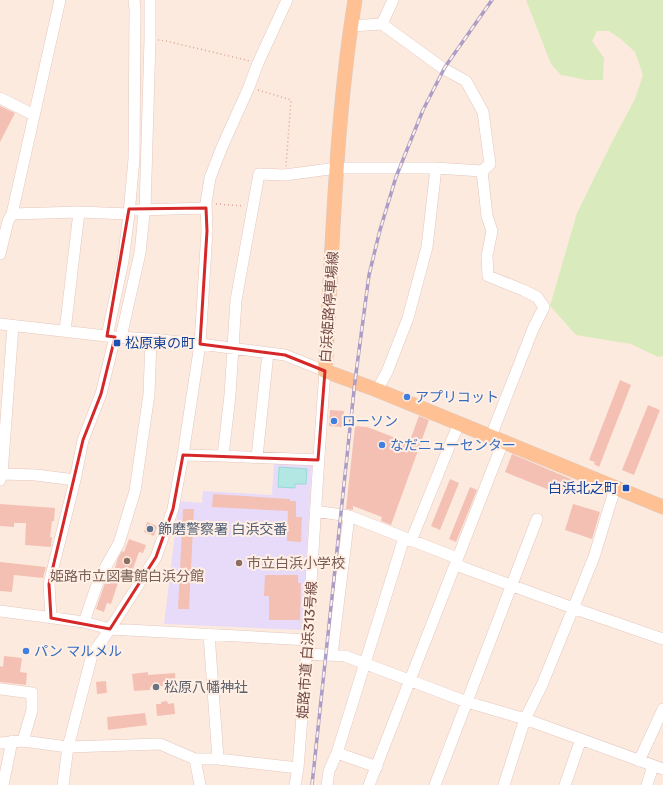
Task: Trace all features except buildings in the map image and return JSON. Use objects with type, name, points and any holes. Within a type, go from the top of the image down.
[{"type":"main road","name":"白浜姫路停車場線","points":[[356,0],[351,26],[340,128],[325,370],[378,390],[663,507]]},
{"type":"street","points":[[0,254],[7,218],[34,115],[60,0]]},
{"type":"street","points":[[114,337],[134,159],[134,0]]},
{"type":"street","points":[[51,618],[49,584],[75,480],[83,440],[101,394],[114,337],[140,253],[145,210],[150,0]]},
{"type":"street","points":[[63,785],[68,747],[92,655],[156,557],[173,509],[200,344],[207,231],[206,206],[210,178],[258,63],[287,0]]},
{"type":"street","points":[[382,24],[393,0]]},
{"type":"street","points":[[223,456],[230,395],[236,300],[258,174],[285,175],[338,168],[436,168],[482,171],[490,164],[483,112],[466,81],[444,69],[382,24],[351,26]]},
{"type":"street","points":[[135,39],[150,39]]},
{"type":"street","points":[[0,98],[34,115]]},
{"type":"street","points":[[378,390],[387,372],[410,311],[426,247],[436,168]]},
{"type":"street","points":[[369,785],[456,561],[533,329],[544,307],[537,297],[488,276],[487,256],[492,231],[486,216],[482,171]]},
{"type":"street","points":[[7,218],[79,212],[129,212],[206,206]]},
{"type":"street","points":[[65,331],[79,212]]},
{"type":"street","points":[[0,324],[114,337],[200,344],[285,355],[325,370]]},
{"type":"street","points":[[13,326],[1,477],[36,475],[75,480]]},
{"type":"street","points":[[84,622],[99,579],[119,543],[135,491],[149,394],[151,339]]},
{"type":"street","points":[[257,457],[268,353]]},
{"type":"street","name":"姫路市道 白浜313号線","points":[[295,785],[298,768],[307,654],[318,460],[325,370]]},
{"type":"street","points":[[327,785],[329,771],[337,752],[364,663],[408,540],[459,424]]},
{"type":"street","points":[[183,455],[318,460]]},
{"type":"street","points":[[504,785],[525,719],[542,685],[594,556],[615,488]]},
{"type":"street","points":[[315,512],[349,516],[512,585],[663,639]]},
{"type":"street","points":[[332,655],[349,516]]},
{"type":"street","points":[[435,785],[537,519]]},
{"type":"street","points":[[0,610],[84,622],[110,629],[308,640]]},
{"type":"street","points":[[209,634],[218,759]]},
{"type":"street","points":[[307,654],[345,656],[467,702],[525,719],[658,768],[647,785]]},
{"type":"street","points":[[0,688],[32,693],[32,710],[10,742],[3,785]]},
{"type":"street","points":[[639,761],[663,709]]},
{"type":"street","points":[[565,785],[582,739]]},
{"type":"street","points":[[10,742],[68,747],[160,744],[195,758],[218,759],[298,768]]},
{"type":"street","points":[[337,752],[377,767]]},
{"type":"street","points":[[195,758],[200,785]]},
{"type":"path","points":[[150,39],[166,41],[258,63]]},
{"type":"path","points":[[249,87],[291,100],[285,175]]},
{"type":"path","points":[[206,206],[252,207]]},
{"type":"highlighted area","points":[[206,208],[207,231],[200,344],[285,355],[325,371],[318,460],[183,455],[173,509],[156,557],[110,629],[51,618],[49,584],[83,440],[101,394],[115,337],[107,336],[129,209]]},
{"type":"shaded area","name":"市立白浜小学校","points":[[274,462],[312,466],[302,630],[164,624],[179,501],[202,503],[203,491],[272,495]]},
{"type":"green space","points":[[526,0],[663,0],[663,356],[658,357],[631,344],[576,335],[550,306],[577,213],[635,99],[643,75],[635,52],[621,39],[609,31],[597,31],[592,41],[604,58],[603,80],[587,80],[561,75],[551,64]]},
{"type":"water","points":[[279,467],[307,469],[306,484],[295,484],[295,488],[278,487]]},
{"type":"railway","points":[[312,785],[355,381],[369,275],[380,230],[396,177],[423,110],[445,67],[492,0]]},
{"type":"place","name":"松原東の町","points":[[117,343]]},
{"type":"place","name":"アプリコット","points":[[407,397]]},
{"type":"place","name":"ローソン","points":[[334,421]]},
{"type":"place","name":"なだニューセンター","points":[[382,445]]},
{"type":"place","name":"白浜北之町","points":[[626,488]]},
{"type":"place","name":"飾磨警察署 白浜交番","points":[[150,529]]},
{"type":"place","name":"姫路市立図書館白浜分館","points":[[127,561]]},
{"type":"place","name":"市立白浜小学校","points":[[239,563]]},
{"type":"place","name":"パン マルメル","points":[[26,651]]},
{"type":"place","name":"松原八幡神社","points":[[156,687]]}]
